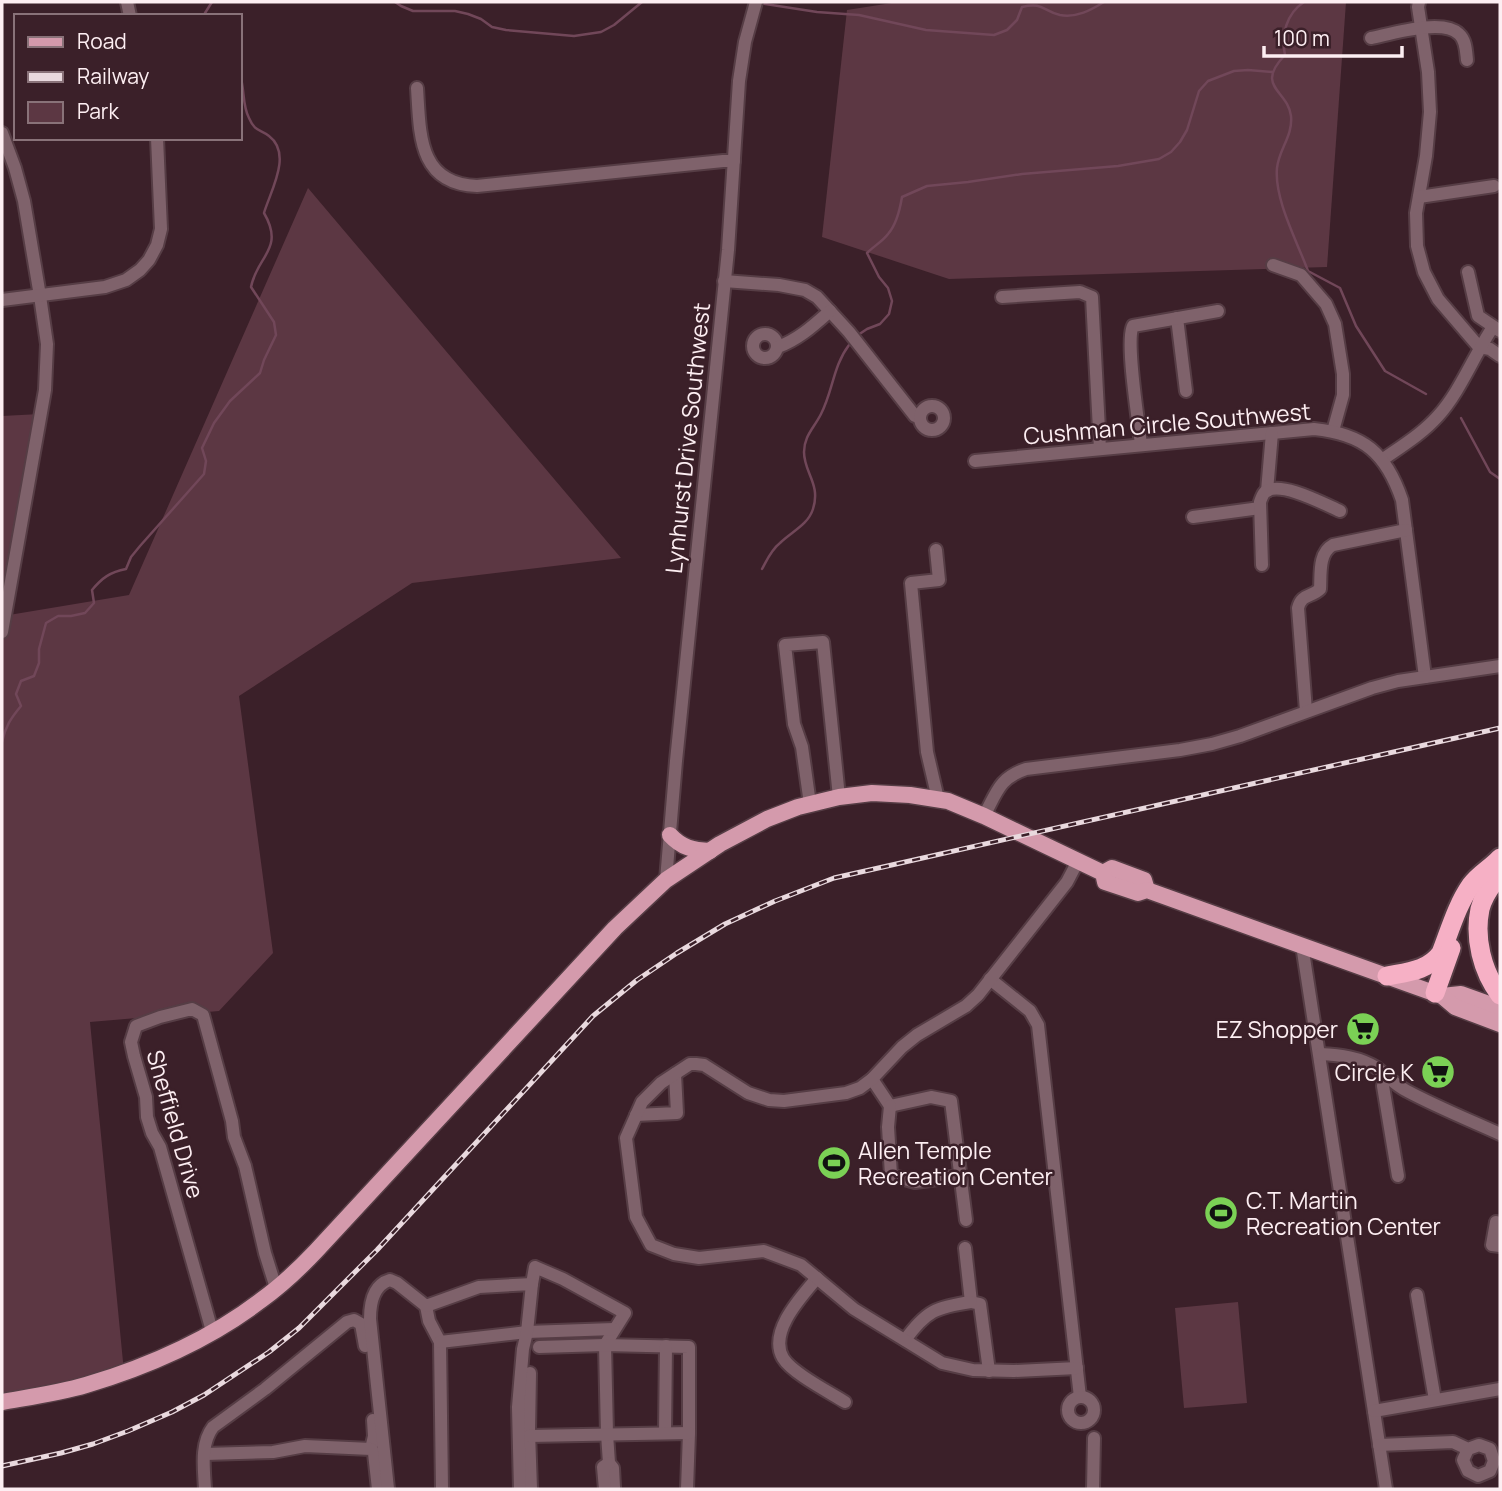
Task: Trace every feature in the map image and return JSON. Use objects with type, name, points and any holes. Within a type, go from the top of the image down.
[{"type":"highway","points":[[1439,994],[1499,866]]},
{"type":"highway","points":[[1387,976],[1413,971],[1437,958],[1471,886],[1482,874],[1499,866]]},
{"type":"highway","points":[[1439,994],[1451,948],[1469,905],[1499,866]]},
{"type":"highway","points":[[1480,908],[1480,951],[1489,978],[1500,995]]},
{"type":"main road","points":[[2,1402],[84,1386],[119,1374],[172,1353],[259,1302],[316,1251],[615,928],[666,880],[767,819],[810,804],[872,793],[948,801],[1103,873],[1105,881],[1114,885],[1138,893],[1147,890],[1439,994],[1461,994],[1500,1008]]},
{"type":"main road","points":[[670,835],[680,845],[690,849],[710,851]]},
{"type":"main road","points":[[1439,994],[1455,1007],[1500,1024]]},
{"type":"street","name":"Lynhurst Drive Southwest","points":[[666,880],[724,281],[739,81],[745,42],[756,2]]},
{"type":"street","points":[[1419,2],[1430,112],[1416,214],[1417,246],[1424,272],[1438,299],[1479,347],[1490,349],[1500,356]]},
{"type":"street","points":[[1371,38],[1421,29],[1451,29],[1462,36],[1467,60]]},
{"type":"street","points":[[417,88],[419,124],[428,160],[443,177],[464,186],[734,161]]},
{"type":"street","points":[[2,133],[24,201],[47,344],[44,390],[2,632]]},
{"type":"street","points":[[2,300],[105,288],[126,280],[149,260],[161,229],[156,140]]},
{"type":"street","points":[[1419,197],[1494,186]]},
{"type":"street","points":[[1273,265],[1301,275],[1326,304],[1335,324],[1343,374],[1343,395],[1333,431]]},
{"type":"street","points":[[1382,460],[1419,435],[1440,414],[1455,393],[1479,347],[1496,329],[1478,316],[1468,272]]},
{"type":"street","points":[[724,281],[779,285],[805,290],[817,297],[849,332],[915,416],[919,417]]},
{"type":"street","points":[[1002,297],[1080,292],[1092,296],[1100,449]]},
{"type":"street","points":[[778,347],[804,334],[830,311]]},
{"type":"street","points":[[1141,445],[1130,332],[1133,326],[1218,312]]},
{"type":"street","points":[[1177,318],[1186,391]]},
{"type":"street","name":"Cushman Circle Southwest","points":[[975,461],[1314,429],[1333,431],[1360,441],[1382,460],[1394,478],[1402,500],[1425,677]]},
{"type":"street","points":[[1267,491],[1272,433]]},
{"type":"street","points":[[1262,565],[1260,502],[1267,491],[1292,491],[1340,511]]},
{"type":"street","points":[[1193,517],[1260,508]]},
{"type":"street","points":[[1306,712],[1298,608],[1304,597],[1320,589],[1324,553],[1333,545],[1406,530]]},
{"type":"street","points":[[936,550],[939,580],[911,583],[927,752],[938,799]]},
{"type":"street","points":[[810,804],[802,747],[794,724],[785,645],[823,642],[838,797]]},
{"type":"street","points":[[984,816],[1004,780],[1026,769],[1212,744],[1372,688],[1398,681],[1500,666]]},
{"type":"street","points":[[1077,1368],[989,1371],[942,1363],[854,1308],[801,1265],[764,1251],[699,1258],[674,1254],[651,1245],[636,1217],[626,1138],[642,1102],[661,1083],[690,1064],[704,1065],[748,1093],[769,1100],[784,1101],[846,1093],[860,1087],[872,1079],[917,1035],[966,1006],[1067,882],[1078,861]]},
{"type":"street","points":[[1302,946],[1386,1489]]},
{"type":"street","points":[[990,979],[1030,1011],[1038,1025],[1080,1397]]},
{"type":"street","name":"Sheffield Drive","points":[[212,1331],[160,1147],[147,1117],[146,1097],[131,1042],[136,1026],[192,1009],[203,1015],[276,1289]]},
{"type":"street","points":[[1320,1054],[1361,1059],[1397,1085],[1431,1104],[1500,1134]]},
{"type":"street","points":[[636,1115],[677,1113],[675,1074]]},
{"type":"street","points":[[1386,1076],[1384,1086],[1398,1177]]},
{"type":"street","points":[[872,1079],[890,1107],[888,1127],[891,1175],[915,1182],[960,1176]]},
{"type":"street","points":[[890,1107],[931,1097],[951,1101],[966,1220]]},
{"type":"street","points":[[1500,1223],[1496,1222],[1492,1245],[1500,1246]]},
{"type":"street","points":[[965,1248],[971,1302]]},
{"type":"street","points":[[520,1489],[518,1407],[535,1267],[625,1313],[605,1345],[607,1434],[609,1463],[613,1468],[613,1489]]},
{"type":"street","points":[[817,1278],[800,1298],[781,1329],[779,1343],[783,1358],[796,1371],[845,1402]]},
{"type":"street","points":[[388,1489],[370,1308],[379,1285],[390,1280],[426,1306],[429,1321],[440,1342],[442,1489]]},
{"type":"street","points":[[426,1306],[480,1287],[532,1284]]},
{"type":"street","points":[[1417,1295],[1435,1400]]},
{"type":"street","points":[[905,1340],[929,1312],[949,1305],[971,1302],[980,1304],[989,1371]]},
{"type":"street","points":[[205,1489],[203,1460],[208,1434],[213,1427],[265,1389],[346,1322],[354,1320],[361,1324],[372,1396],[374,1436],[371,1449],[374,1453],[378,1489]]},
{"type":"street","points":[[440,1342],[527,1332],[614,1329]]},
{"type":"street","points":[[665,1433],[666,1346]]},
{"type":"street","points":[[539,1347],[689,1347],[687,1489]]},
{"type":"street","points":[[530,1373],[531,1489]]},
{"type":"street","points":[[1374,1411],[1500,1389]]},
{"type":"street","points":[[529,1436],[689,1433]]},
{"type":"street","points":[[1093,1489],[1094,1438]]},
{"type":"street","points":[[1379,1445],[1453,1442],[1468,1449]]},
{"type":"street","points":[[205,1454],[273,1452],[305,1446],[371,1449]]},
{"type":"street","points":[[605,1489],[604,1467],[609,1463]]},
{"type":"green space","points":[[898,2],[1346,2],[1327,267],[949,279],[822,237],[847,10]]},
{"type":"green space","points":[[308,188],[621,558],[412,583],[239,696],[273,953],[219,1011],[90,1022],[124,1372],[2,1399],[2,416],[40,414],[3,616],[129,595]]},
{"type":"green space","points":[[1238,1302],[1247,1403],[1184,1408],[1175,1308]]},
{"type":"waterway","points":[[205,14],[212,2]]},
{"type":"waterway","points":[[395,2],[413,11],[455,11],[468,14],[492,27],[506,30],[574,36],[601,32],[642,2]]},
{"type":"waterway","points":[[759,3],[859,15],[926,30],[994,35],[1007,30],[1017,20],[1022,7],[1039,6],[1060,15],[1072,15],[1104,2]]},
{"type":"waterway","points":[[1304,2],[1289,19],[1284,40],[1285,55],[1272,74],[1272,82],[1289,107],[1291,116],[1290,130],[1277,168],[1279,193],[1287,220],[1308,271],[1340,288],[1356,326],[1385,371],[1426,394]]},
{"type":"waterway","points":[[858,335],[880,324],[889,314],[892,301],[888,288],[867,253],[891,230],[898,216],[902,197],[927,186],[1118,166],[1159,159],[1171,152],[1180,142],[1187,130],[1199,91],[1208,81],[1234,71],[1273,72]]},
{"type":"waterway","points":[[2,742],[9,723],[21,706],[16,694],[21,681],[34,676],[39,663],[39,649],[46,623],[58,616],[85,613],[94,603],[92,590],[107,576],[126,569],[140,546],[204,474],[206,461],[202,448],[214,423],[230,401],[260,373],[276,335],[274,322],[251,287],[271,244],[270,225],[264,213],[278,173],[279,153],[269,136],[251,123],[245,108],[242,82]]},
{"type":"waterway","points":[[762,569],[774,549],[811,515],[815,492],[804,446],[825,405],[840,361],[849,345]]},
{"type":"waterway","points":[[1461,418],[1490,472],[1500,479]]},
{"type":"railway","points":[[2,1466],[61,1453],[128,1431],[204,1395],[269,1352],[299,1328],[377,1250],[593,1016],[637,980],[725,924],[834,878],[1500,728]]},
{"type":"place","name":"EZ Shopper","points":[[1363,1029]]},
{"type":"place","name":"Circle K","points":[[1438,1072]]},
{"type":"place","name":"Allen Temple Recreation Center","points":[[834,1163]]},
{"type":"place","name":"C.T. Martin Recreation Center","points":[[1221,1213]]}]
